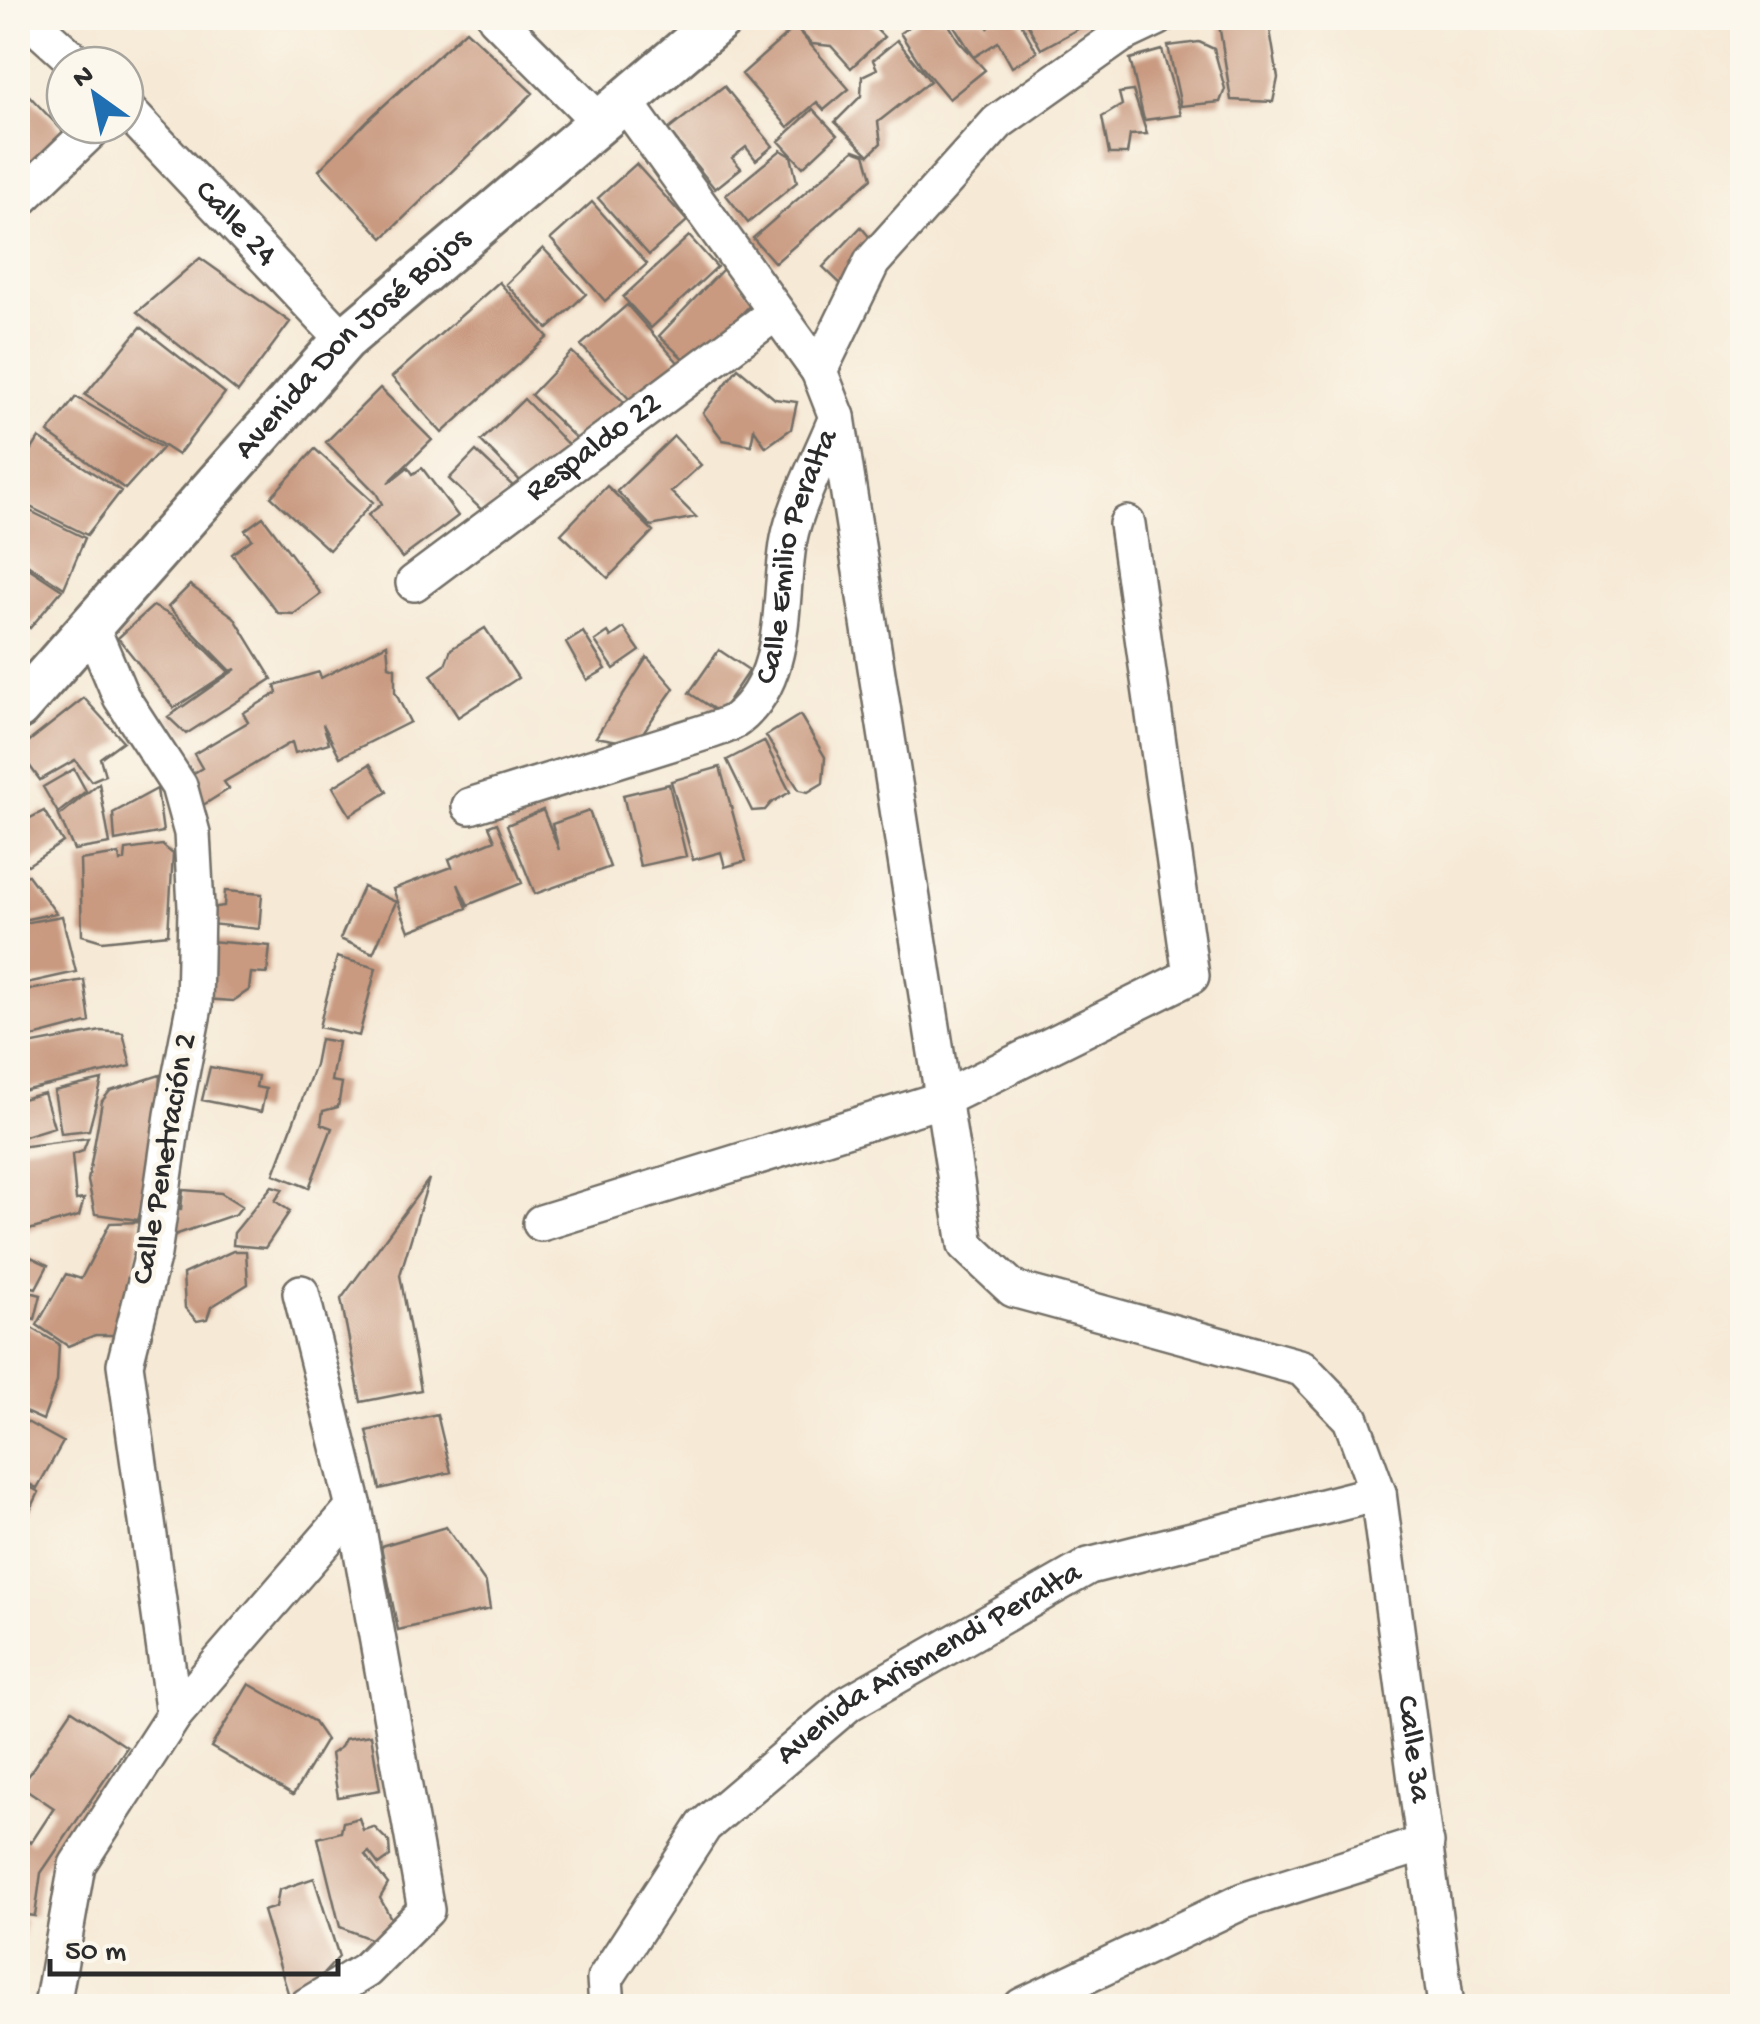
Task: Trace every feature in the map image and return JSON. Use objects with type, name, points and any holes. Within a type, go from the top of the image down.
[{"type":"street","points":[[27,18],[57,45]]},
{"type":"street","name":"Calle Emilio Peralta","points":[[470,806],[736,720],[758,696],[769,675],[777,645],[789,535],[837,417],[819,371],[610,110],[496,18]]},
{"type":"street","name":"Avenida Don José Bojos","points":[[18,708],[344,340],[722,18]]},
{"type":"street","points":[[819,371],[872,262],[998,122],[1120,35],[1157,18]]},
{"type":"street","name":"Calle 24","points":[[145,129],[344,340]]},
{"type":"street","points":[[18,201],[76,145]]},
{"type":"street","name":"Respaldo 22","points":[[414,583],[775,313]]},
{"type":"street","name":"Calle 3a","points":[[837,417],[966,1245],[1013,1289],[1302,1368],[1352,1419],[1378,1493],[1446,2006]]},
{"type":"street","points":[[540,1222],[943,1099],[1191,976],[1127,524]]},
{"type":"street","name":"Calle Penetración 2","points":[[90,624],[121,697],[180,786],[192,833],[196,906],[194,1007],[173,1115],[153,1254],[125,1364],[174,1715]]},
{"type":"street","points":[[302,1292],[354,1507],[426,1910],[366,1970],[307,2006]]},
{"type":"street","name":"Avenida Arismendi Peralta","points":[[607,2006],[605,1979],[704,1826],[849,1704],[1089,1566],[1378,1493]]},
{"type":"street","points":[[52,2006],[76,1865],[174,1715],[354,1507]]},
{"type":"street","points":[[1022,2006],[1242,1901],[1426,1842]]},
{"type":"building","points":[[787,18],[865,18],[884,37],[851,68],[831,46],[812,44]]},
{"type":"building","points":[[922,18],[945,18],[958,40],[985,70],[949,99],[900,33]]},
{"type":"building","points":[[949,18],[982,18],[989,29],[984,18],[1018,18],[1037,52],[1012,67],[998,42],[974,57]]},
{"type":"building","points":[[1024,18],[1098,18],[1041,49]]},
{"type":"building","points":[[1236,18],[1268,18],[1278,78],[1273,102],[1231,100],[1219,24]]},
{"type":"building","points":[[795,27],[849,89],[824,110],[817,102],[788,127],[742,74]]},
{"type":"building","points":[[466,30],[533,93],[383,238],[319,170]]},
{"type":"building","points":[[897,40],[930,81],[878,122],[881,143],[869,155],[835,122],[861,96],[862,76],[877,69],[873,60]]},
{"type":"building","points":[[1199,42],[1214,49],[1225,89],[1220,102],[1181,106],[1168,46]]},
{"type":"building","points":[[1162,50],[1181,115],[1144,120],[1130,59]]},
{"type":"building","points":[[18,84],[45,112],[45,145],[76,145],[18,200]]},
{"type":"building","points":[[724,86],[773,146],[756,160],[746,147],[732,158],[741,168],[715,189],[668,130]]},
{"type":"building","points":[[1133,91],[1147,134],[1130,135],[1127,154],[1109,154],[1102,117],[1122,105],[1119,93]]},
{"type":"building","points":[[813,109],[837,135],[803,167],[779,141]]},
{"type":"building","points":[[781,150],[791,156],[797,182],[748,223],[726,195]]},
{"type":"building","points":[[854,150],[865,154],[872,178],[775,263],[753,238]]},
{"type":"building","points":[[636,164],[687,221],[649,255],[598,198]]},
{"type":"building","points":[[592,202],[647,264],[605,301],[551,239]]},
{"type":"building","points":[[861,227],[880,250],[846,289],[823,267]]},
{"type":"building","points":[[689,236],[717,267],[651,328],[623,297]]},
{"type":"building","points":[[543,248],[586,294],[548,329],[506,284]]},
{"type":"building","points":[[200,258],[290,322],[238,392],[137,312]]},
{"type":"building","points":[[724,268],[756,299],[691,366],[659,336]]},
{"type":"building","points":[[499,282],[548,337],[442,433],[392,377]]},
{"type":"building","points":[[627,305],[683,368],[638,409],[581,345]]},
{"type":"building","points":[[141,327],[225,393],[178,455],[85,395]]},
{"type":"building","points":[[572,352],[629,407],[588,450],[531,395]]},
{"type":"building","points":[[738,368],[775,399],[797,402],[791,429],[766,447],[754,429],[751,445],[723,440],[703,413]]},
{"type":"building","points":[[380,388],[432,440],[388,483],[408,467],[413,474],[422,468],[458,516],[402,558],[368,515],[382,504],[376,493],[326,442]]},
{"type":"building","points":[[76,397],[162,448],[125,489],[48,433]]},
{"type":"building","points":[[524,399],[573,450],[531,492],[481,441]]},
{"type":"building","points":[[674,436],[701,465],[671,492],[696,517],[651,526],[617,491]]},
{"type":"building","points":[[39,438],[121,491],[87,535],[18,501],[18,472]]},
{"type":"building","points":[[315,449],[373,502],[329,550],[271,497]]},
{"type":"building","points":[[476,451],[514,487],[487,515],[449,479]]},
{"type":"building","points":[[607,486],[653,531],[608,578],[561,534]]},
{"type":"building","points":[[18,505],[85,538],[64,588],[18,558]]},
{"type":"building","points":[[263,517],[321,594],[294,614],[278,613],[232,554],[252,539],[245,530]]},
{"type":"building","points":[[18,561],[62,590],[30,628],[18,620]]},
{"type":"building","points":[[190,585],[234,617],[272,679],[186,734],[168,717],[236,669],[231,671],[168,607]]},
{"type":"building","points":[[153,606],[172,616],[229,672],[174,708],[118,638]]},
{"type":"building","points":[[485,628],[518,678],[458,717],[431,675],[445,665],[451,649]]},
{"type":"building","points":[[624,628],[640,651],[614,669],[595,641]]},
{"type":"building","points":[[583,632],[606,669],[587,680],[566,643]]},
{"type":"building","points":[[387,644],[389,666],[395,668],[395,692],[410,722],[340,757],[323,724],[329,743],[295,753],[292,742],[224,782],[229,789],[200,807],[184,779],[202,768],[194,754],[248,722],[243,713],[277,693],[275,685],[319,672],[321,678]]},
{"type":"building","points":[[719,650],[749,670],[720,713],[689,693]]},
{"type":"building","points":[[647,657],[674,688],[635,744],[596,737]]},
{"type":"building","points":[[84,698],[123,741],[100,758],[105,775],[91,781],[75,760],[40,780],[18,750]]},
{"type":"building","points":[[800,715],[825,757],[823,783],[808,792],[799,790],[766,736]]},
{"type":"building","points":[[764,741],[790,792],[765,810],[752,811],[727,760]]},
{"type":"building","points":[[370,764],[387,792],[350,815],[333,787]]},
{"type":"building","points":[[720,767],[746,861],[725,867],[721,852],[693,860],[671,781]]},
{"type":"building","points":[[74,769],[86,791],[58,813],[43,787]]},
{"type":"building","points":[[99,783],[110,844],[74,850],[59,816]]},
{"type":"building","points":[[669,784],[686,856],[640,866],[623,795]]},
{"type":"building","points":[[157,789],[163,832],[115,841],[113,813]]},
{"type":"building","points":[[18,801],[28,819],[44,811],[63,842],[28,865],[18,858]]},
{"type":"building","points":[[543,810],[559,850],[552,824],[589,811],[610,867],[535,894],[507,825]]},
{"type":"building","points":[[497,823],[522,883],[468,905],[458,884],[467,908],[409,931],[393,889],[452,867],[449,859],[495,840],[489,826]]},
{"type":"building","points":[[162,845],[173,854],[168,934],[102,941],[82,935],[80,860],[119,854],[120,862],[125,860],[126,850]]},
{"type":"building","points":[[28,875],[56,913],[18,921],[18,877]]},
{"type":"building","points":[[363,887],[396,902],[373,953],[340,939]]},
{"type":"building","points":[[225,891],[262,894],[259,929],[209,924],[210,908],[224,906]]},
{"type":"building","points":[[62,916],[76,972],[18,985],[18,924]]},
{"type":"building","points":[[209,941],[270,946],[267,974],[251,973],[249,990],[233,1001],[204,999]]},
{"type":"building","points":[[337,957],[376,968],[359,1036],[319,1027]]},
{"type":"building","points":[[84,980],[90,1022],[18,1041],[18,992]]},
{"type":"building","points":[[101,1031],[123,1033],[131,1066],[18,1092],[18,1047]]},
{"type":"building","points":[[320,1039],[338,1042],[331,1081],[342,1083],[338,1107],[323,1111],[321,1124],[332,1128],[309,1188],[274,1174],[315,1065]]},
{"type":"building","points":[[210,1067],[258,1076],[256,1087],[266,1089],[261,1112],[202,1100]]},
{"type":"building","points":[[160,1075],[154,1163],[138,1220],[95,1214],[88,1181],[102,1101],[110,1091]]},
{"type":"building","points":[[102,1080],[89,1130],[61,1133],[54,1091]]},
{"type":"building","points":[[44,1093],[54,1127],[18,1138],[18,1100]]},
{"type":"building","points":[[88,1138],[83,1151],[72,1155],[76,1200],[84,1199],[79,1216],[18,1233],[18,1147]]},
{"type":"building","points":[[429,1179],[400,1275],[421,1390],[361,1402],[341,1299]]},
{"type":"building","points":[[272,1186],[283,1189],[275,1201],[290,1211],[265,1248],[233,1245],[234,1233]]},
{"type":"building","points":[[183,1190],[221,1193],[242,1206],[236,1214],[160,1240],[176,1209],[181,1209]]},
{"type":"building","points":[[140,1222],[127,1335],[95,1335],[68,1346],[37,1325],[66,1274],[81,1279],[110,1223]]},
{"type":"building","points":[[18,1251],[48,1265],[36,1288],[18,1283]]},
{"type":"building","points":[[233,1251],[246,1251],[248,1284],[211,1307],[207,1319],[197,1321],[185,1308],[183,1274]]},
{"type":"building","points":[[18,1289],[41,1295],[35,1319],[18,1315]]},
{"type":"building","points":[[18,1320],[59,1344],[57,1382],[43,1420],[18,1409]]},
{"type":"building","points":[[437,1414],[451,1472],[380,1489],[367,1431]]},
{"type":"building","points":[[18,1417],[63,1442],[37,1488],[18,1478]]},
{"type":"building","points":[[18,1481],[39,1492],[18,1536]]},
{"type":"building","points":[[446,1527],[486,1584],[490,1609],[398,1630],[381,1546]]},
{"type":"building","points":[[249,1684],[313,1721],[326,1740],[293,1795],[211,1747]]},
{"type":"building","points":[[72,1710],[127,1747],[41,1873],[35,1916],[18,1914],[18,1834],[31,1843],[54,1808],[21,1786]]},
{"type":"building","points":[[371,1735],[380,1790],[338,1797],[331,1754],[345,1739]]},
{"type":"building","points":[[359,1818],[363,1830],[374,1827],[389,1842],[390,1857],[379,1865],[369,1852],[365,1855],[388,1884],[380,1898],[395,1926],[370,1939],[340,1927],[318,1838],[341,1832],[343,1822]]},
{"type":"building","points":[[314,1878],[339,1957],[325,1972],[328,1984],[289,1996],[263,1911],[276,1907],[279,1890]]},
{"type":"building","points":[[18,1919],[25,1920],[20,1967],[18,1967]]}]
